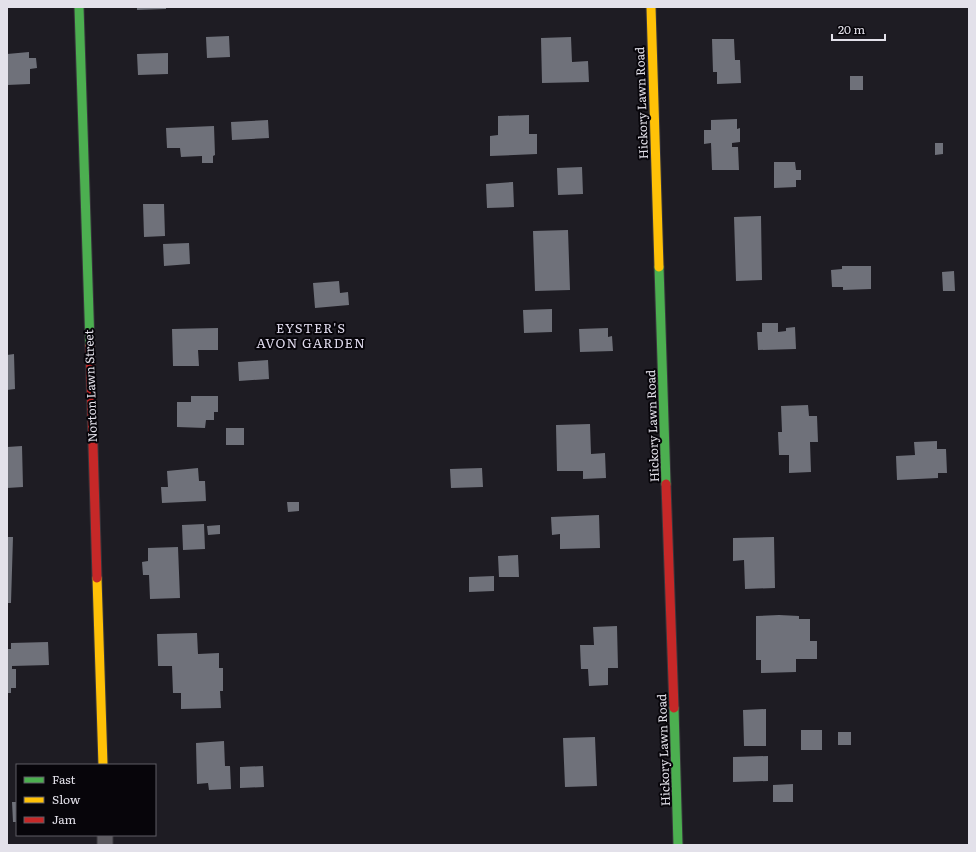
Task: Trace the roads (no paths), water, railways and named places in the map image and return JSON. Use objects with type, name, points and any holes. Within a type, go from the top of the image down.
[{"type":"street","name":"Norton Lawn Street","points":[[79,7],[103,764]]},
{"type":"street","name":"Hickory Lawn Road","points":[[650,7],[678,845]]},
{"type":"district","name":"EYSTER'S AVON GARDEN","points":[[311,334]]}]
